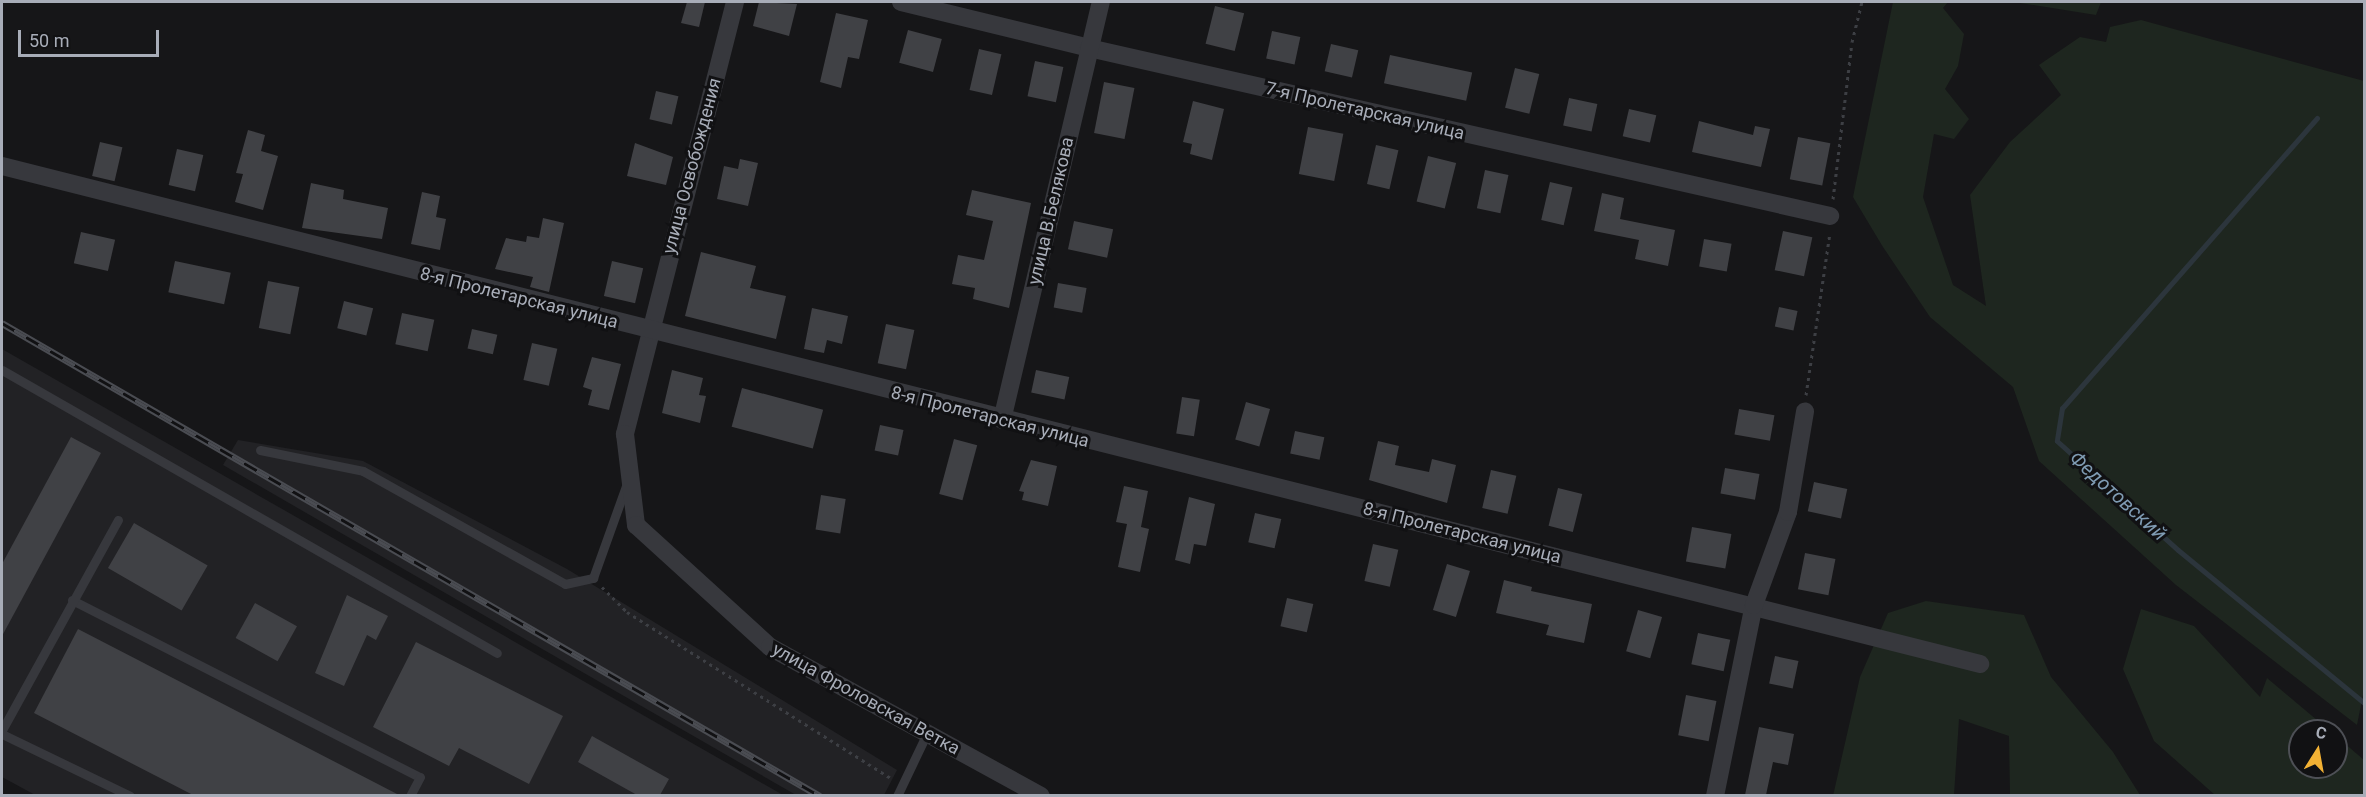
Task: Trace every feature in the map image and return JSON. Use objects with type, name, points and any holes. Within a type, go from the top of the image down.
[{"type":"street","name":"улица Освобождения","points":[[650,331],[735,2]]},
{"type":"street","name":"7-я Пролетарская улица","points":[[902,2],[1089,48],[1830,216]]},
{"type":"street","name":"улица В.Белякова","points":[[1002,420],[1101,2]]},
{"type":"street","name":"8-я Пролетарская улица","points":[[2,166],[1002,420],[1754,605],[1980,664]]},
{"type":"street","name":"улица Фроловская Ветка","points":[[650,331],[625,434],[636,525],[770,647],[1041,795]]},
{"type":"street","points":[[1715,795],[1754,605],[1788,512],[1805,411]]},
{"type":"lane","points":[[2,370],[497,653]]},
{"type":"lane","points":[[260,450],[363,471],[565,584],[592,578],[630,475]]},
{"type":"lane","points":[[118,520],[72,600],[2,732],[130,795]]},
{"type":"lane","points":[[72,600],[420,777],[410,795]]},
{"type":"lane","points":[[897,795],[927,733]]},
{"type":"path","points":[[592,578],[627,612],[902,786]]},
{"type":"shaded area","points":[[1893,2],[1948,2],[1943,8],[1964,34],[1958,66],[1945,89],[1969,119],[1954,139],[1934,134],[1923,197],[1953,285],[1986,306],[1970,195],[2010,142],[2061,95],[2039,65],[2080,37],[2106,42],[2110,27],[2141,20],[2364,81],[2364,690],[2357,725],[2176,585],[2039,461],[2013,387],[1930,317],[1883,247],[1853,197]]},
{"type":"shaded area","points":[[2014,2],[2101,2],[2096,15]]},
{"type":"shaded area","points":[[2,349],[783,795],[37,796],[2,777]]},
{"type":"shaded area","points":[[238,440],[363,461],[567,569],[897,770],[884,795],[796,795],[223,465]]},
{"type":"shaded area","points":[[1926,601],[2024,615],[2051,677],[2113,752],[2140,795],[2010,795],[2009,736],[1959,719],[1954,795],[1833,796],[1860,677],[1888,613]]},
{"type":"shaded area","points":[[2141,609],[2194,626],[2260,697],[2267,678],[2316,719],[2288,719],[2288,779],[2348,779],[2348,746],[2364,760],[2364,795],[2215,795],[2154,741],[2123,669]]},
{"type":"building","points":[[687,2],[705,2],[699,27],[681,23]]},
{"type":"building","points":[[759,2],[797,4],[789,36],[753,26]]},
{"type":"building","points":[[1215,6],[1244,13],[1235,51],[1206,44]]},
{"type":"building","points":[[836,13],[868,20],[859,59],[848,57],[841,88],[820,82]]},
{"type":"building","points":[[908,30],[942,39],[933,72],[899,63]]},
{"type":"building","points":[[1272,31],[1300,37],[1295,64],[1266,58]]},
{"type":"building","points":[[1331,44],[1358,50],[1352,78],[1325,71]]},
{"type":"building","points":[[979,49],[1001,54],[992,95],[970,90]]},
{"type":"building","points":[[1390,55],[1472,72],[1466,101],[1384,83]]},
{"type":"building","points":[[1035,61],[1063,67],[1056,102],[1028,96]]},
{"type":"building","points":[[1515,68],[1539,74],[1529,114],[1505,108]]},
{"type":"building","points":[[1104,82],[1134,88],[1125,139],[1094,133]]},
{"type":"building","points":[[656,91],[678,96],[672,124],[649,119]]},
{"type":"building","points":[[1569,98],[1597,104],[1592,131],[1563,125]]},
{"type":"building","points":[[1193,101],[1224,109],[1212,160],[1190,154],[1192,144],[1183,142]]},
{"type":"building","points":[[1629,109],[1656,115],[1650,143],[1623,136]]},
{"type":"building","points":[[1699,121],[1753,135],[1755,126],[1770,129],[1761,167],[1692,152]]},
{"type":"building","points":[[1308,127],[1343,134],[1334,181],[1299,174]]},
{"type":"building","points":[[248,130],[265,135],[261,151],[278,156],[263,210],[235,202],[243,174],[236,173]]},
{"type":"building","points":[[1798,137],[1830,143],[1822,186],[1790,179]]},
{"type":"building","points":[[100,142],[122,147],[115,181],[92,176]]},
{"type":"building","points":[[635,143],[673,157],[666,185],[627,176]]},
{"type":"building","points":[[1376,145],[1398,150],[1389,189],[1367,184]]},
{"type":"building","points":[[177,149],[203,155],[195,191],[169,185]]},
{"type":"building","points":[[1428,156],[1456,163],[1445,209],[1417,202]]},
{"type":"building","points":[[740,159],[758,163],[748,206],[717,199],[724,166],[738,169]]},
{"type":"building","points":[[1485,170],[1508,175],[1500,213],[1477,208]]},
{"type":"building","points":[[1550,182],[1572,187],[1564,225],[1541,220]]},
{"type":"building","points":[[311,183],[344,190],[343,199],[388,208],[382,239],[302,228]]},
{"type":"building","points":[[972,190],[1031,203],[1009,308],[973,299],[975,288],[952,284],[958,255],[984,260],[993,221],[966,215]]},
{"type":"building","points":[[422,192],[440,196],[436,217],[446,219],[440,250],[411,244]]},
{"type":"building","points":[[1602,193],[1624,198],[1620,219],[1675,230],[1668,266],[1635,259],[1639,240],[1594,231]]},
{"type":"building","points":[[543,218],[564,223],[549,292],[530,287],[533,277],[495,269],[506,238],[526,242],[527,236],[539,238]]},
{"type":"building","points":[[1074,221],[1113,229],[1107,258],[1068,249]]},
{"type":"building","points":[[1783,231],[1812,237],[1804,276],[1775,270]]},
{"type":"building","points":[[81,232],[115,240],[108,271],[74,263]]},
{"type":"building","points":[[1704,239],[1732,244],[1727,271],[1699,267]]},
{"type":"building","points":[[701,252],[756,266],[750,288],[786,296],[776,339],[685,316]]},
{"type":"building","points":[[175,261],[231,273],[224,304],[168,292]]},
{"type":"building","points":[[612,261],[643,268],[635,303],[604,296]]},
{"type":"building","points":[[268,281],[299,287],[290,334],[259,328]]},
{"type":"building","points":[[1058,283],[1087,288],[1082,313],[1054,308]]},
{"type":"building","points":[[344,301],[373,308],[366,335],[337,328]]},
{"type":"building","points":[[1779,307],[1798,311],[1793,331],[1775,327]]},
{"type":"building","points":[[812,308],[848,316],[842,344],[827,340],[824,353],[804,349]]},
{"type":"building","points":[[402,313],[434,320],[428,351],[395,344]]},
{"type":"building","points":[[886,324],[914,330],[906,369],[878,363]]},
{"type":"building","points":[[472,329],[497,335],[493,354],[468,348]]},
{"type":"building","points":[[532,343],[557,349],[549,386],[523,380]]},
{"type":"building","points":[[592,357],[621,364],[609,410],[588,405],[592,390],[583,387]]},
{"type":"building","points":[[672,370],[703,378],[699,395],[706,396],[700,423],[662,413]]},
{"type":"building","points":[[1036,370],[1069,377],[1064,400],[1031,392]]},
{"type":"building","points":[[742,388],[823,410],[813,448],[732,427]]},
{"type":"building","points":[[1182,397],[1200,400],[1194,436],[1176,434]]},
{"type":"building","points":[[1246,402],[1270,409],[1259,446],[1235,439]]},
{"type":"building","points":[[1739,409],[1774,415],[1770,441],[1734,435]]},
{"type":"building","points":[[880,425],[903,430],[898,455],[875,450]]},
{"type":"building","points":[[1295,431],[1324,437],[1320,460],[1290,453]]},
{"type":"building","points":[[71,437],[101,453],[2,636],[2,564]]},
{"type":"building","points":[[954,439],[977,445],[962,500],[939,494]]},
{"type":"building","points":[[1378,441],[1399,446],[1395,465],[1429,472],[1432,459],[1456,465],[1447,503],[1369,480]]},
{"type":"building","points":[[1031,460],[1057,466],[1048,506],[1022,500],[1024,492],[1019,491]]},
{"type":"building","points":[[1725,468],[1759,474],[1755,500],[1720,494]]},
{"type":"building","points":[[1491,470],[1516,476],[1508,514],[1482,508]]},
{"type":"building","points":[[1814,482],[1847,489],[1841,518],[1808,511]]},
{"type":"building","points":[[1124,486],[1148,491],[1141,527],[1149,529],[1140,572],[1118,567],[1127,524],[1116,522]]},
{"type":"building","points":[[1558,488],[1582,494],[1573,532],[1549,526]]},
{"type":"building","points":[[821,495],[846,499],[840,533],[816,530]]},
{"type":"building","points":[[1189,497],[1215,504],[1206,546],[1194,544],[1190,564],[1175,560]]},
{"type":"building","points":[[1255,513],[1281,519],[1275,548],[1248,542]]},
{"type":"building","points":[[134,523],[208,566],[182,611],[108,568]]},
{"type":"building","points":[[1692,527],[1731,534],[1725,568],[1686,561]]},
{"type":"building","points":[[1373,544],[1398,550],[1390,587],[1364,581]]},
{"type":"building","points":[[1805,553],[1835,559],[1828,595],[1798,589]]},
{"type":"building","points":[[1447,564],[1470,571],[1456,617],[1433,610]]},
{"type":"building","points":[[1504,580],[1532,587],[1531,591],[1592,604],[1584,643],[1546,635],[1549,625],[1496,613]]},
{"type":"building","points":[[347,595],[388,616],[376,640],[367,635],[344,686],[315,673]]},
{"type":"building","points":[[1287,598],[1313,604],[1307,632],[1280,626]]},
{"type":"building","points":[[255,603],[297,626],[278,661],[236,638]]},
{"type":"building","points":[[1638,610],[1662,617],[1650,658],[1626,651]]},
{"type":"building","points":[[78,629],[399,795],[193,795],[34,713]]},
{"type":"building","points":[[1698,633],[1730,640],[1724,671],[1691,664]]},
{"type":"building","points":[[416,642],[563,716],[529,784],[459,748],[449,766],[373,727]]},
{"type":"building","points":[[1775,656],[1798,661],[1793,688],[1769,683]]},
{"type":"building","points":[[1686,695],[1716,701],[1709,741],[1678,735]]},
{"type":"building","points":[[1759,727],[1794,734],[1788,765],[1773,762],[1766,795],[1745,795]]},
{"type":"building","points":[[592,736],[669,779],[660,795],[637,795],[578,762]]},
{"type":"waterway","name":"Федотовский","points":[[2317,118],[2062,408],[2057,441],[2178,550],[2364,703]]},
{"type":"railway","points":[[2,323],[820,796]]}]
